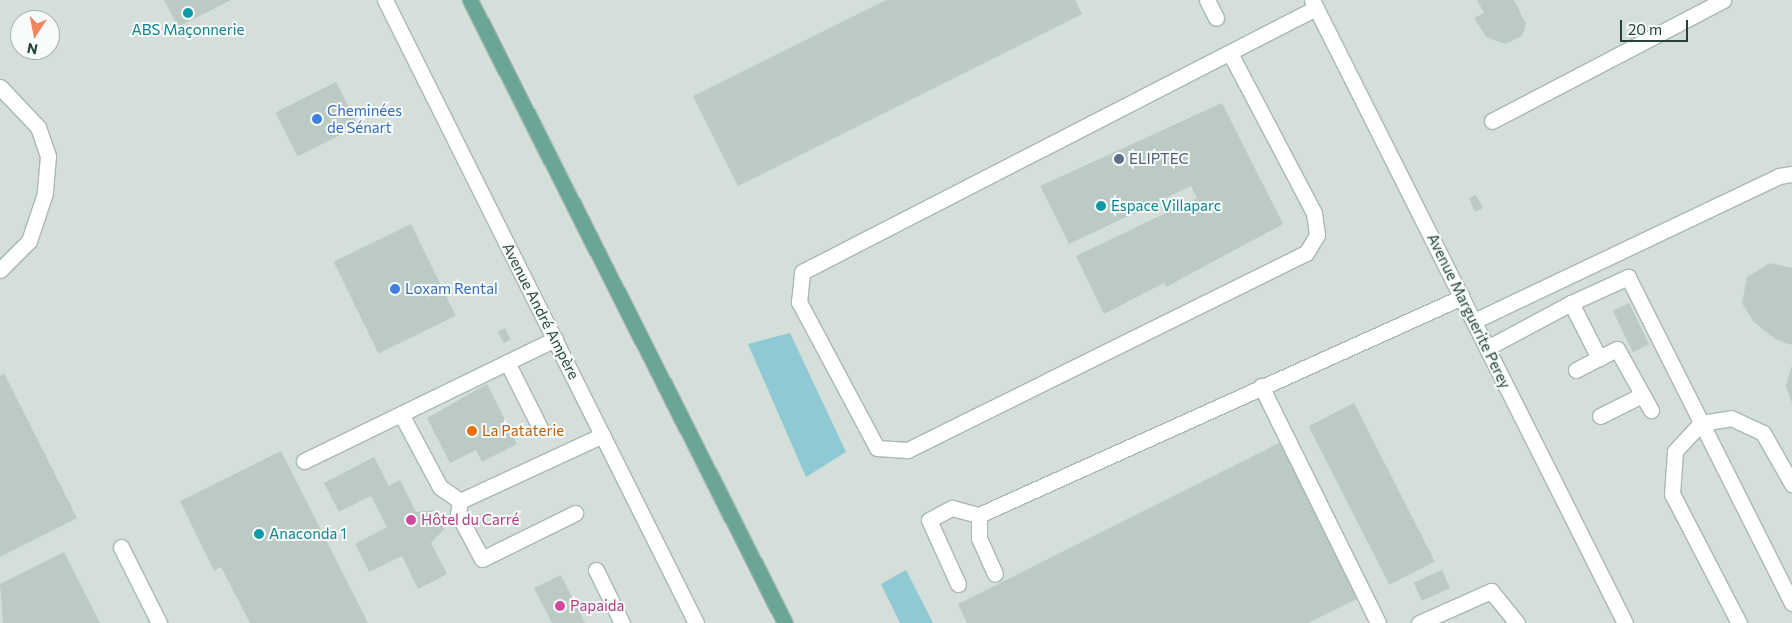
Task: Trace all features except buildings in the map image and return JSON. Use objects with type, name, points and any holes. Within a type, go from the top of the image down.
[{"type":"main road","points":[[470,0],[785,623]]},
{"type":"street","name":"Avenue André Ampère","points":[[384,0],[696,623]]},
{"type":"street","points":[[1207,0],[1216,18]]},
{"type":"street","points":[[1492,121],[1723,0]]},
{"type":"street","points":[[1231,55],[1314,213],[1317,235],[1306,253],[907,450],[877,448],[799,302],[802,272],[1231,55],[1314,4]]},
{"type":"street","name":"Avenue Marguerite Perey","points":[[1314,4],[1625,623]]},
{"type":"street","points":[[0,87],[38,127],[48,156],[45,193],[29,241],[0,270]]},
{"type":"street","points":[[1474,321],[1780,176],[1792,174]]},
{"type":"street","points":[[1487,348],[1628,276],[1792,603]]},
{"type":"street","points":[[958,584],[929,520],[952,508],[979,515],[1261,386],[1462,297]]},
{"type":"street","points":[[1571,304],[1599,358]]},
{"type":"street","points":[[304,461],[554,338]]},
{"type":"street","points":[[1576,370],[1617,349],[1651,410]]},
{"type":"street","points":[[507,362],[540,428]]},
{"type":"street","points":[[1261,386],[1378,623]]},
{"type":"street","points":[[1600,416],[1642,395]]},
{"type":"street","points":[[401,414],[440,487],[460,501]]},
{"type":"street","points":[[1739,623],[1672,494],[1675,451],[1702,423],[1731,418],[1763,433],[1792,484]]},
{"type":"street","points":[[460,501],[603,435]]},
{"type":"street","points":[[460,501],[458,514],[482,560],[575,513]]},
{"type":"street","points":[[979,515],[978,538],[995,574]]},
{"type":"street","points":[[121,547],[159,623]]},
{"type":"street","points":[[596,570],[622,623]]},
{"type":"street","points":[[1419,623],[1491,591],[1518,623]]},
{"type":"shaded area","points":[[0,0],[1792,0],[1792,623],[0,623]]},
{"type":"water","points":[[790,333],[846,452],[806,477],[748,344]]},
{"type":"water","points":[[906,570],[933,623],[900,623],[881,584]]},
{"type":"place","name":"ABS Maçonnerie","points":[[188,13]]},
{"type":"place","name":"Cheminées de Sénart","points":[[317,119]]},
{"type":"place","name":"ELIPTEC","points":[[1119,159]]},
{"type":"place","name":"Espace Villaparc","points":[[1101,206]]},
{"type":"place","name":"Loxam Rental","points":[[395,289]]},
{"type":"place","name":"La Pataterie","points":[[472,431]]},
{"type":"place","name":"Hôtel du Carré","points":[[411,520]]},
{"type":"place","name":"Anaconda 1","points":[[259,534]]},
{"type":"place","name":"Papaida","points":[[560,606]]}]
